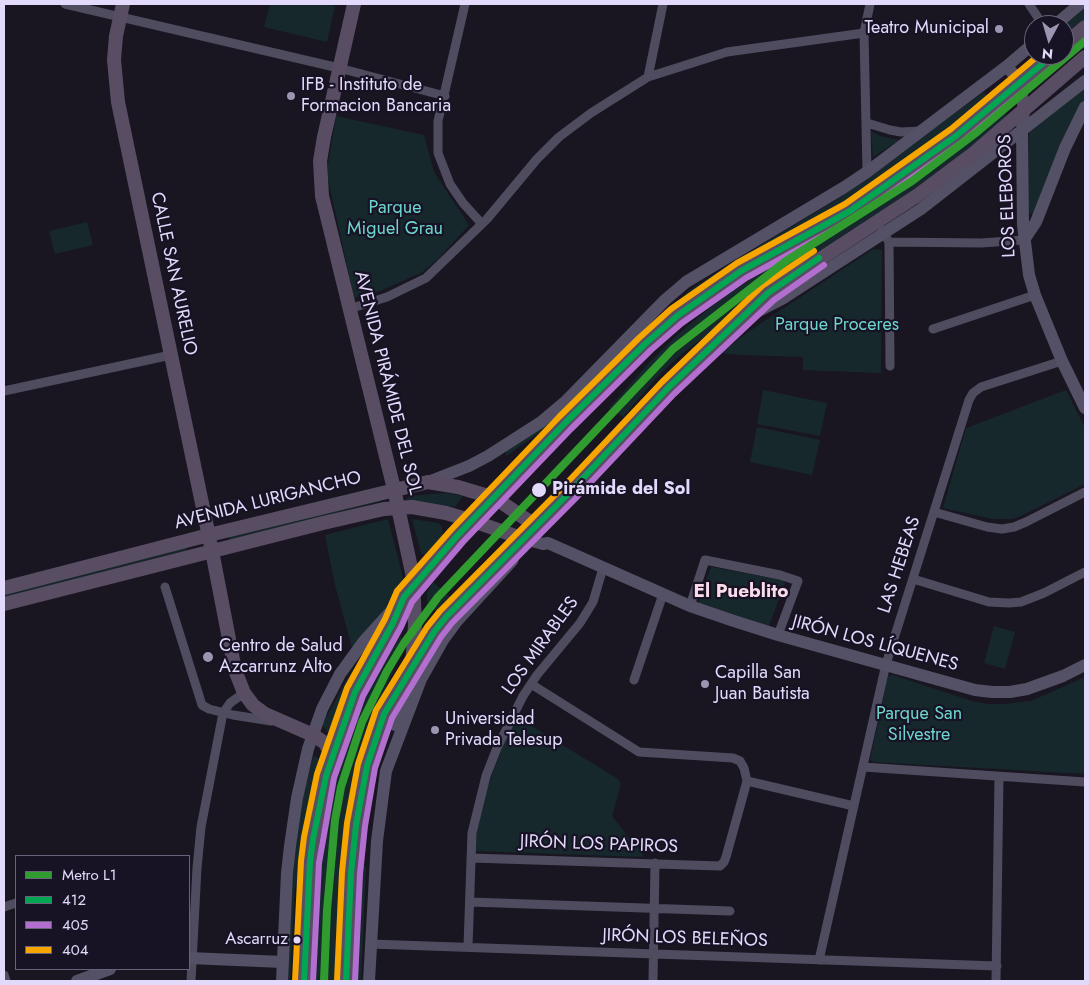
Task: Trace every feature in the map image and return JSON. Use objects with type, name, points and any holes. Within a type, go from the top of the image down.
[{"type":"main road","name":"AVENIDA PIRÁMIDE DEL SOL","points":[[354,4],[320,162],[325,210],[394,489],[414,585],[415,625],[412,668],[391,738],[386,771]]},
{"type":"main road","points":[[1066,15],[1080,4]]},
{"type":"main road","name":"CALLE SAN AURELIO","points":[[121,11],[114,60],[118,102],[235,670],[244,693]]},
{"type":"main road","points":[[1074,36],[1085,27]]},
{"type":"main road","points":[[428,482],[469,466],[524,435],[566,401],[665,300],[686,282],[706,268],[867,172],[1024,52]]},
{"type":"main road","points":[[883,232],[918,195],[974,153],[1085,57]]},
{"type":"main road","points":[[282,981],[287,872],[293,821],[308,749],[322,709],[340,674],[364,641],[565,423],[646,344],[678,316],[740,271],[850,210],[956,136],[1041,65]]},
{"type":"main road","name":"LOS ELEBOROS","points":[[1007,66],[1020,83],[1024,110],[1022,130],[1024,240],[1029,275],[1035,295],[1062,361],[1085,408]]},
{"type":"main road","points":[[346,981],[356,826],[363,784],[382,719],[434,632],[446,616],[536,526],[658,398],[768,293],[883,232],[921,209],[1085,82]]},
{"type":"main road","points":[[1024,240],[1036,222],[1062,156],[1085,107]]},
{"type":"main road","name":"AVENIDA LURIGANCHO","points":[[4,588],[208,535],[428,482],[458,487],[495,498],[536,526]]},
{"type":"main road","name":"AVENIDA LURIGANCHO","points":[[4,604],[384,509],[412,507],[432,510],[473,521],[521,541]]},
{"type":"main road","points":[[536,526],[547,538],[548,543]]},
{"type":"main road","points":[[369,981],[377,841],[386,771],[421,679],[442,640],[512,561],[521,541]]},
{"type":"main road","name":"JIRÓN LOS LÍQUENES","points":[[521,541],[548,543],[690,606],[778,635],[975,690],[992,692],[1027,689],[1063,676],[1085,665]]},
{"type":"main road","points":[[304,981],[313,839],[326,776],[355,692],[393,623],[404,597]]},
{"type":"main road","points":[[244,693],[252,705],[260,711],[313,735],[324,743],[332,756]]},
{"type":"main road","points":[[190,958],[283,962]]},
{"type":"main road","points":[[77,981],[107,970]]},
{"type":"street","points":[[65,4],[121,11],[445,96]]},
{"type":"street","points":[[466,4],[438,121],[438,153],[450,184],[463,203],[482,224]]},
{"type":"street","points":[[648,77],[663,4]]},
{"type":"street","points":[[867,172],[864,33],[870,4]]},
{"type":"street","points":[[1029,4],[1036,15]]},
{"type":"street","points":[[349,309],[387,297],[426,278],[482,224],[537,158],[559,137],[591,113],[648,77],[727,52],[864,33]]},
{"type":"street","points":[[866,123],[901,132],[921,131]]},
{"type":"street","points":[[890,366],[883,232],[981,242],[1024,240]]},
{"type":"street","points":[[933,329],[1035,295]]},
{"type":"street","points":[[4,391],[171,355]]},
{"type":"street","name":"LAS HEBEAS","points":[[819,960],[886,664],[965,411],[973,393],[987,385],[1062,361]]},
{"type":"street","points":[[934,512],[987,527],[1002,529],[1026,522],[1085,492]]},
{"type":"street","points":[[690,606],[704,560],[780,575],[798,581],[778,635]]},
{"type":"street","name":"LOS MIRABLES","points":[[468,946],[472,832],[486,776],[508,724],[530,684],[583,619],[593,602],[603,568]]},
{"type":"street","points":[[913,579],[989,602],[1009,603],[1020,602],[1044,593],[1085,572]]},
{"type":"street","points":[[165,587],[201,704],[209,709],[223,713],[283,722]]},
{"type":"street","points":[[634,680],[664,594]]},
{"type":"street","points":[[530,684],[639,752],[733,758],[740,761],[744,768],[746,781],[854,806]]},
{"type":"street","points":[[191,981],[193,868],[223,713],[230,703],[244,693]]},
{"type":"street","points":[[863,767],[1085,782]]},
{"type":"street","points":[[996,981],[999,777]]},
{"type":"street","name":"JIRÓN LOS PAPIROS","points":[[471,858],[720,866],[724,862],[746,781]]},
{"type":"street","points":[[653,981],[655,863]]},
{"type":"street","points":[[470,902],[730,910]]},
{"type":"street","name":"JIRÓN LOS BELEÑOS","points":[[371,944],[997,966]]},
{"type":"street","points":[[4,975],[6,981]]},
{"type":"green space","points":[[270,4],[326,4],[335,6],[327,42],[264,27]]},
{"type":"green space","points":[[1085,7],[1085,19],[1074,29],[1074,16]]},
{"type":"green space","points":[[1085,84],[1085,98],[1076,113],[1033,214],[1031,214],[1028,212],[1029,131]]},
{"type":"green space","points":[[984,92],[990,100],[941,140],[874,188],[840,209],[790,234],[737,265],[691,297],[637,342],[553,424],[506,456],[506,451],[689,291],[732,262],[838,199]]},
{"type":"green space","points":[[1000,107],[1009,116],[906,197],[845,234],[683,353],[660,374],[623,417],[609,408],[677,335],[711,307],[734,290],[836,227]]},
{"type":"green space","name":"Parque Miguel Grau","points":[[336,116],[424,135],[434,172],[469,225],[438,259],[421,273],[380,291],[354,298],[328,179],[328,165]]},
{"type":"green space","points":[[871,131],[880,136],[900,140],[873,157]]},
{"type":"green space","points":[[87,222],[93,245],[55,254],[49,231]]},
{"type":"green space","name":"Parque Proceres","points":[[873,249],[882,250],[881,373],[803,370],[803,357],[721,353],[748,332]]},
{"type":"green space","points":[[763,390],[827,403],[820,436],[757,424]]},
{"type":"green space","points":[[1066,390],[1085,428],[1085,484],[1013,519],[992,519],[943,508],[966,428]]},
{"type":"green space","points":[[757,427],[820,440],[812,475],[750,462]]},
{"type":"green space","points":[[446,493],[463,496],[455,507],[408,504],[406,500],[409,496]]},
{"type":"green space","points":[[382,499],[379,502],[230,540],[228,535]]},
{"type":"green space","points":[[388,519],[405,585],[352,648],[335,585],[325,535]]},
{"type":"green space","points":[[412,519],[439,523],[442,527],[443,536],[425,555],[421,553]]},
{"type":"green space","points":[[186,546],[187,550],[4,597],[4,593]]},
{"type":"green space","points":[[711,567],[783,580],[785,583],[769,626],[700,603],[699,601]]},
{"type":"green space","points":[[433,582],[455,601],[437,612],[427,602],[427,593]]},
{"type":"green space","points":[[386,623],[381,635],[358,671],[344,700],[333,735],[331,736],[322,725],[349,675]]},
{"type":"green space","points":[[994,626],[1015,632],[1005,669],[984,663]]},
{"type":"green space","points":[[402,635],[394,670],[373,715],[358,767],[351,801],[345,858],[340,981],[310,981],[316,863],[329,790],[352,722],[380,665],[390,648]]},
{"type":"green space","name":"Parque San Silvestre","points":[[893,675],[972,701],[988,704],[1031,701],[1085,677],[1085,774],[873,762],[870,760],[888,676]]},
{"type":"green space","points":[[517,717],[618,779],[621,784],[612,816],[630,839],[641,847],[643,857],[475,851],[477,826],[483,799],[503,746]]},
{"type":"green space","points":[[316,756],[320,762],[300,881],[295,887],[290,981],[287,981],[293,863],[304,790],[313,757]]},
{"type":"green space","points":[[363,841],[361,864],[366,867],[361,981],[353,981],[358,863]]},
{"type":"metro line","name":"L1","points":[[324,981],[327,910],[335,820],[341,787],[362,722],[387,671],[404,643],[438,597],[673,349],[786,261],[912,181],[977,132],[1085,41]]},
{"type":"transit line","name":"404","points":[[295,981],[301,861],[317,774],[347,688],[385,619],[397,591],[451,530],[559,417],[671,309],[737,263],[845,204],[951,129],[1027,65]]},
{"type":"transit line","name":"412","points":[[304,981],[310,862],[326,776],[355,692],[393,623],[404,597],[457,536],[565,423],[645,344],[677,316],[741,271],[850,211],[956,136],[1041,65]]},
{"type":"transit line","name":"405","points":[[313,981],[319,863],[334,778],[363,696],[401,627],[412,602],[463,542],[571,429],[651,350],[682,323],[746,278],[855,218],[961,143],[1055,65]]},
{"type":"transit line","name":"404","points":[[337,981],[342,872],[347,823],[358,764],[376,710],[427,627],[440,611],[563,487],[662,382],[762,286],[814,251]]},
{"type":"transit line","name":"412","points":[[346,981],[351,873],[356,825],[367,766],[384,714],[434,632],[446,617],[569,493],[668,388],[768,293],[819,258]]},
{"type":"transit line","name":"405","points":[[355,981],[360,874],[365,826],[375,768],[392,718],[441,637],[452,623],[575,499],[674,394],[774,300],[824,265]]},
{"type":"place","name":"Teatro Municipal","points":[[999,29]]},
{"type":"place","name":"IFB - Instituto de Formacion Bancaria","points":[[291,96]]},
{"type":"place","name":"Pirámide del Sol","points":[[539,490]]},
{"type":"place","name":"Centro de Salud Azcarrunz Alto","points":[[208,657]]},
{"type":"place","name":"Capilla San Juan Bautista","points":[[705,684]]},
{"type":"place","name":"Universidad Privada Telesup","points":[[435,730]]},
{"type":"place","name":"Ascarruz","points":[[297,940]]},
{"type":"district","name":"El Pueblito","points":[[741,592]]}]
